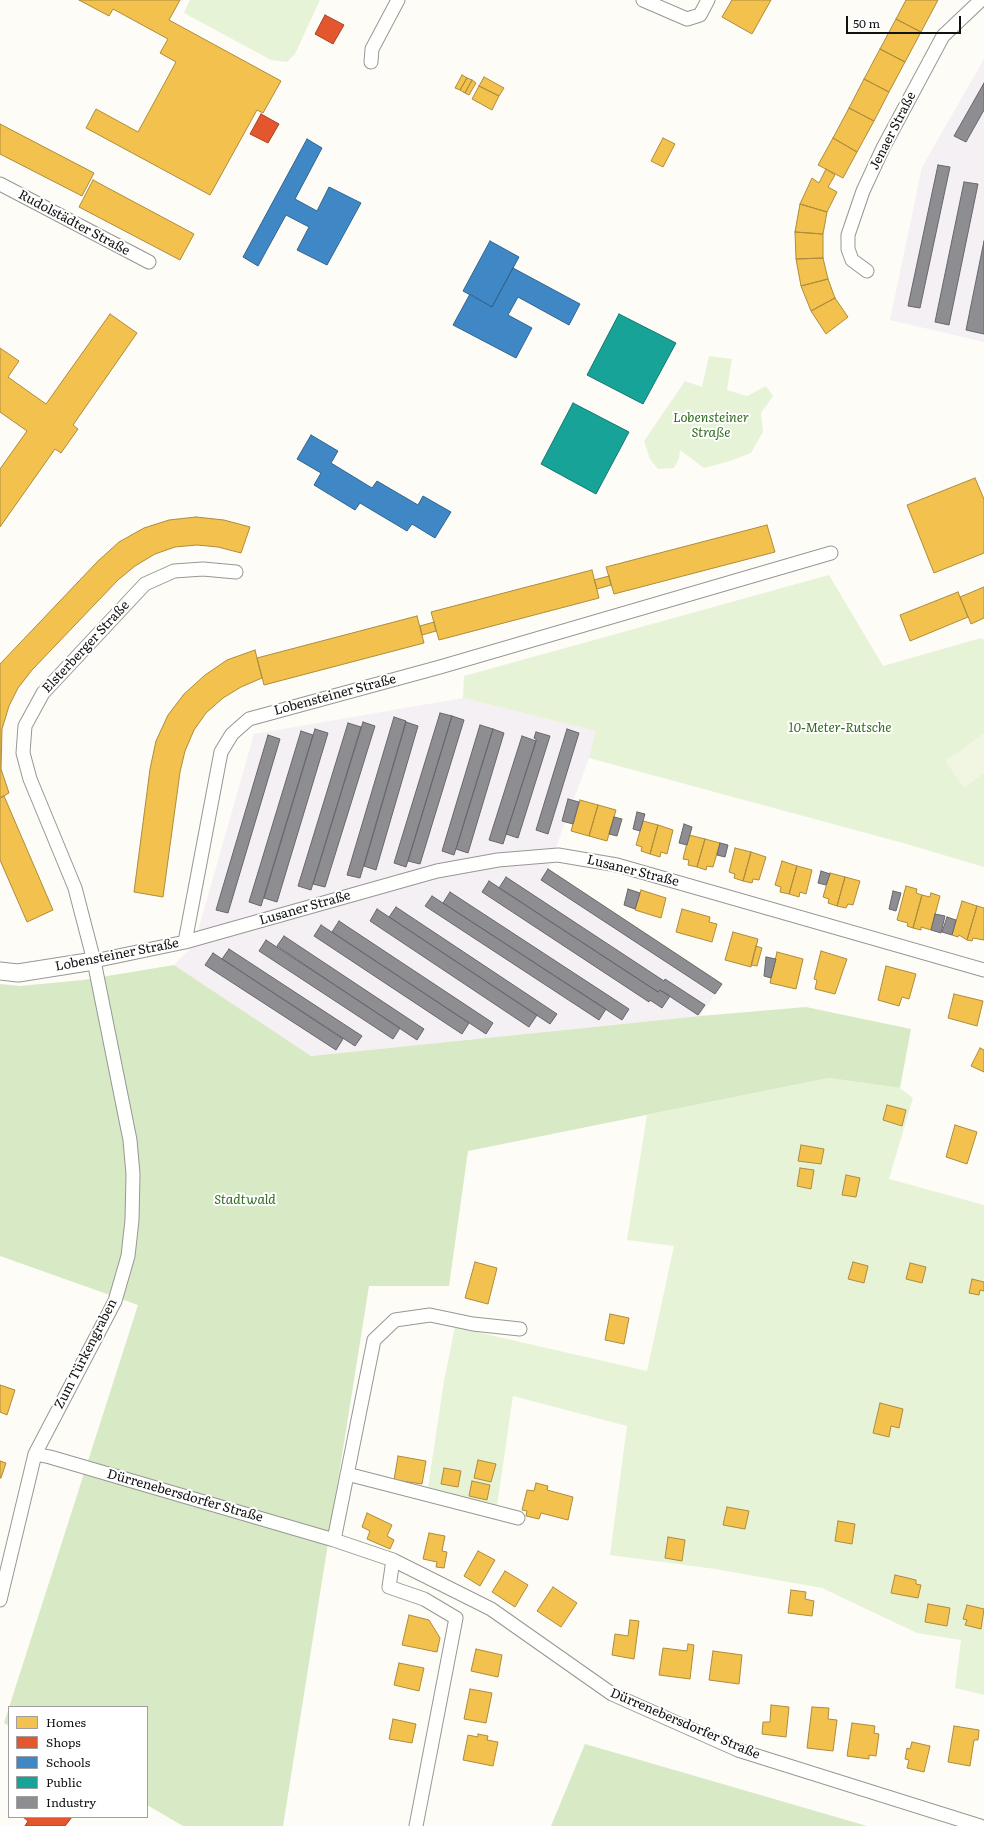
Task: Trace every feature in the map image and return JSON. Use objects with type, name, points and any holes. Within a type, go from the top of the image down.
[{"type":"street","points":[[371,62],[372,49],[398,0]]},
{"type":"street","points":[[643,0],[687,19],[700,15],[708,0]]},
{"type":"street","name":"Jenaer Straße","points":[[867,271],[852,260],[848,249],[848,235],[863,192],[883,148],[944,36],[980,0]]},
{"type":"street","name":"Rudolstädter Straße","points":[[0,184],[149,262]]},
{"type":"street","name":"Lobensteiner Straße","points":[[0,971],[18,973],[94,961],[186,942],[221,752],[232,734],[249,719],[440,667],[831,553]]},
{"type":"street","name":"Elsterberger Straße","points":[[94,961],[75,888],[30,779],[23,753],[25,726],[43,693],[145,584],[174,571],[203,569],[236,572]]},
{"type":"street","name":"Lusaner Straße","points":[[186,942],[437,871],[498,860],[558,855],[617,865],[984,970]]},
{"type":"street","name":"Zum Türkengraben","points":[[0,1600],[35,1454],[115,1301],[128,1256],[132,1220],[133,1174],[130,1140],[94,961]]},
{"type":"street","points":[[334,1540],[374,1340],[395,1320],[430,1316],[473,1324],[520,1329]]},
{"type":"street","name":"Dürrenebersdorfer Straße","points":[[35,1454],[50,1457],[334,1540],[393,1560],[491,1609],[612,1694],[738,1750],[980,1826]]},
{"type":"street","points":[[347,1474],[518,1518]]},
{"type":"street","points":[[393,1560],[389,1587],[424,1599],[456,1618],[416,1826]]},
{"type":"shaded area","points":[[984,59],[984,342],[890,320],[922,167]]},
{"type":"shaded area","points":[[463,698],[597,731],[589,758],[548,869],[722,984],[700,1016],[311,1056],[174,965],[194,945],[254,734]]},
{"type":"green space","points":[[190,0],[320,0],[295,54],[287,62],[271,60],[184,13]]},
{"type":"green space","name":"Lobensteiner Straße","points":[[709,356],[732,359],[727,390],[747,396],[766,386],[773,396],[761,413],[763,432],[751,453],[730,461],[704,468],[680,450],[679,458],[674,468],[658,469],[650,459],[644,441],[685,381],[702,387]]},
{"type":"green space","name":"10-Meter-Rutsche","points":[[829,575],[883,666],[981,638],[984,640],[984,867],[903,843],[589,758],[596,731],[463,698],[464,676]]},
{"type":"green space","points":[[984,733],[984,773],[964,788],[945,761]]},
{"type":"green space","name":"Stadtwald","points":[[174,965],[311,1056],[700,1016],[806,1007],[911,1029],[900,1088],[829,1078],[468,1151],[449,1286],[369,1286],[283,1826],[183,1826],[148,1806],[148,1706],[9,1706],[138,1305],[0,1256],[0,984],[20,986],[83,980]]},
{"type":"green space","points":[[829,1078],[900,1088],[913,1098],[889,1179],[984,1205],[984,1695],[955,1688],[961,1640],[917,1633],[822,1588],[715,1569],[610,1555],[627,1426],[513,1396],[497,1506],[428,1487],[444,1381],[455,1327],[647,1371],[674,1246],[627,1240],[647,1115]]},
{"type":"green space","points":[[8,1710],[8,1725],[4,1723]]},
{"type":"green space","points":[[585,1744],[867,1826],[551,1826]]},
{"type":"building: Homes","points":[[79,0],[180,0],[169,20],[281,81],[263,113],[257,110],[210,195],[86,128],[96,109],[138,132],[176,62],[160,53],[168,39],[113,9],[109,16]]},
{"type":"building: Homes","points":[[732,0],[771,0],[752,34],[722,17]]},
{"type":"building: Homes","points":[[906,0],[938,0],[921,32],[896,19]]},
{"type":"building: Homes","points":[[896,19],[921,32],[905,62],[880,49]]},
{"type":"building: Homes","points":[[880,49],[905,62],[889,92],[864,79]]},
{"type":"building: Homes","points":[[462,75],[467,78],[460,90],[455,88]]},
{"type":"building: Homes","points":[[484,77],[504,88],[499,96],[479,86]]},
{"type":"building: Homes","points":[[467,78],[472,80],[465,93],[460,90]]},
{"type":"building: Homes","points":[[864,79],[889,92],[874,121],[849,108]]},
{"type":"building: Homes","points":[[472,80],[476,83],[469,95],[465,93]]},
{"type":"building: Homes","points":[[479,86],[499,96],[492,110],[472,99]]},
{"type":"building: Homes","points":[[849,108],[874,121],[857,152],[833,138]]},
{"type":"building: Homes","points":[[0,124],[94,173],[82,196],[0,154]]},
{"type":"building: Homes","points":[[663,138],[675,144],[663,167],[651,161]]},
{"type":"building: Homes","points":[[833,138],[857,152],[843,178],[818,165]]},
{"type":"building: Homes","points":[[826,169],[835,175],[828,187],[837,192],[827,212],[800,204],[812,178],[819,183]]},
{"type":"building: Homes","points":[[93,180],[194,234],[180,260],[79,207]]},
{"type":"building: Homes","points":[[800,204],[827,212],[823,234],[795,232]]},
{"type":"building: Homes","points":[[795,232],[823,234],[823,258],[796,259]]},
{"type":"building: Homes","points":[[823,258],[828,279],[801,286],[796,259]]},
{"type":"building: Homes","points":[[828,279],[835,298],[811,311],[801,286]]},
{"type":"building: Homes","points":[[835,298],[848,317],[826,334],[811,311]]},
{"type":"building: Homes","points":[[110,314],[137,333],[73,425],[78,429],[61,453],[55,449],[0,527],[0,469],[27,431],[0,412],[0,348],[19,361],[8,377],[46,404]]},
{"type":"building: Homes","points":[[975,478],[984,499],[984,553],[934,573],[907,505]]},
{"type":"building: Homes","points":[[196,517],[224,520],[250,527],[241,553],[218,547],[197,545],[175,547],[155,554],[135,566],[118,580],[32,670],[18,688],[9,706],[2,729],[1,769],[9,793],[0,798],[0,664],[98,561],[119,542],[144,528],[169,520]]},
{"type":"building: Homes","points":[[767,525],[775,552],[614,594],[606,567]]},
{"type":"building: Homes","points":[[592,570],[599,598],[439,640],[431,612]]},
{"type":"building: Homes","points":[[609,576],[611,585],[597,589],[594,580]]},
{"type":"building: Homes","points":[[984,587],[984,618],[971,624],[960,597]]},
{"type":"building: Homes","points":[[958,592],[968,617],[910,641],[900,615]]},
{"type":"building: Homes","points":[[417,616],[424,643],[264,685],[257,658]]},
{"type":"building: Homes","points":[[434,622],[436,631],[422,635],[420,626]]},
{"type":"building: Homes","points":[[255,650],[262,678],[241,687],[223,698],[206,713],[194,730],[185,751],[180,772],[163,897],[134,892],[150,769],[156,741],[168,715],[184,694],[205,675],[227,660]]},
{"type":"building: Homes","points":[[4,796],[53,910],[27,922],[0,860],[0,798]]},
{"type":"building: Homes","points":[[580,800],[598,805],[589,836],[571,831]]},
{"type":"building: Homes","points":[[598,805],[616,810],[607,841],[589,836]]},
{"type":"building: Homes","points":[[643,821],[658,825],[650,854],[641,851],[642,847],[636,845]]},
{"type":"building: Homes","points":[[658,825],[673,830],[667,854],[661,852],[660,857],[650,854]]},
{"type":"building: Homes","points":[[689,835],[705,839],[697,867],[688,865],[689,860],[683,859]]},
{"type":"building: Homes","points":[[705,839],[720,843],[713,867],[707,866],[706,870],[697,867]]},
{"type":"building: Homes","points":[[735,848],[751,852],[743,881],[734,878],[735,874],[729,872]]},
{"type":"building: Homes","points":[[751,852],[766,857],[759,880],[753,879],[752,883],[743,881]]},
{"type":"building: Homes","points":[[782,861],[797,866],[789,894],[780,892],[781,887],[775,885]]},
{"type":"building: Homes","points":[[797,866],[812,870],[806,894],[800,892],[799,897],[789,894]]},
{"type":"building: Homes","points":[[830,873],[845,877],[837,906],[828,903],[829,899],[823,897]]},
{"type":"building: Homes","points":[[845,877],[860,881],[853,905],[848,904],[846,908],[837,906]]},
{"type":"building: Homes","points":[[906,886],[917,889],[916,893],[922,895],[913,928],[907,926],[908,923],[897,920]]},
{"type":"building: Homes","points":[[641,890],[666,898],[661,918],[635,910]]},
{"type":"building: Homes","points":[[931,893],[940,896],[931,930],[921,927],[921,930],[913,928],[922,895],[930,897]]},
{"type":"building: Homes","points":[[962,901],[977,906],[967,940],[959,935],[958,937],[952,935]]},
{"type":"building: Homes","points":[[977,906],[984,908],[984,940],[973,938],[972,941],[967,940]]},
{"type":"building: Homes","points":[[682,909],[710,917],[709,922],[717,924],[712,942],[676,932]]},
{"type":"building: Homes","points":[[733,932],[758,939],[751,967],[725,960]]},
{"type":"building: Homes","points":[[756,946],[762,948],[757,966],[751,965]]},
{"type":"building: Homes","points":[[821,951],[847,959],[835,994],[815,989],[817,980],[814,979]]},
{"type":"building: Homes","points":[[777,952],[803,959],[796,989],[770,983]]},
{"type":"building: Homes","points":[[886,966],[916,974],[909,999],[902,997],[899,1006],[878,1000]]},
{"type":"building: Homes","points":[[954,994],[983,1001],[977,1026],[948,1018]]},
{"type":"building: Homes","points":[[980,1048],[984,1050],[984,1072],[971,1066]]},
{"type":"building: Homes","points":[[887,1105],[906,1110],[902,1126],[883,1120]]},
{"type":"building: Homes","points":[[955,1125],[977,1132],[967,1164],[946,1157]]},
{"type":"building: Homes","points":[[801,1145],[824,1149],[821,1164],[798,1161]]},
{"type":"building: Homes","points":[[800,1168],[814,1170],[811,1189],[797,1186]]},
{"type":"building: Homes","points":[[846,1175],[860,1178],[856,1197],[842,1195]]},
{"type":"building: Homes","points":[[475,1262],[497,1268],[488,1304],[465,1298]]},
{"type":"building: Homes","points":[[853,1262],[868,1266],[864,1283],[848,1279]]},
{"type":"building: Homes","points":[[910,1263],[926,1267],[922,1283],[906,1279]]},
{"type":"building: Homes","points":[[972,1279],[984,1282],[984,1291],[980,1290],[979,1295],[969,1293]]},
{"type":"building: Homes","points":[[610,1314],[629,1318],[624,1344],[605,1340]]},
{"type":"building: Homes","points":[[0,1385],[15,1390],[7,1415],[0,1412]]},
{"type":"building: Homes","points":[[880,1403],[903,1409],[899,1428],[891,1426],[889,1437],[873,1433]]},
{"type":"building: Homes","points":[[398,1456],[426,1461],[422,1484],[394,1480]]},
{"type":"building: Homes","points":[[478,1460],[496,1464],[491,1482],[474,1478]]},
{"type":"building: Homes","points":[[0,1461],[6,1463],[1,1478],[0,1478]]},
{"type":"building: Homes","points":[[444,1468],[461,1471],[458,1487],[441,1484]]},
{"type":"building: Homes","points":[[472,1481],[490,1485],[487,1500],[469,1496]]},
{"type":"building: Homes","points":[[536,1483],[548,1486],[547,1490],[573,1497],[568,1520],[541,1513],[539,1519],[526,1516],[527,1511],[522,1510],[527,1490],[534,1491]]},
{"type":"building: Homes","points":[[727,1507],[749,1511],[745,1529],[723,1525]]},
{"type":"building: Homes","points":[[367,1513],[392,1525],[387,1536],[394,1540],[390,1549],[367,1539],[370,1531],[362,1527]]},
{"type":"building: Homes","points":[[838,1521],[855,1524],[852,1544],[835,1541]]},
{"type":"building: Homes","points":[[429,1533],[445,1536],[442,1551],[447,1552],[444,1568],[436,1567],[437,1562],[423,1559]]},
{"type":"building: Homes","points":[[668,1537],[685,1540],[682,1561],[665,1558]]},
{"type":"building: Homes","points":[[478,1551],[495,1560],[480,1586],[464,1576]]},
{"type":"building: Homes","points":[[505,1571],[528,1585],[515,1607],[492,1592]]},
{"type":"building: Homes","points":[[895,1575],[916,1580],[916,1584],[921,1585],[918,1598],[891,1593]]},
{"type":"building: Homes","points":[[553,1587],[577,1603],[561,1627],[537,1611]]},
{"type":"building: Homes","points":[[791,1590],[806,1592],[805,1599],[814,1601],[812,1616],[788,1613]]},
{"type":"building: Homes","points":[[928,1604],[950,1608],[947,1626],[925,1622]]},
{"type":"building: Homes","points":[[967,1605],[984,1609],[981,1629],[965,1625],[967,1620],[963,1619]]},
{"type":"building: Homes","points":[[409,1615],[429,1620],[440,1638],[437,1652],[402,1645]]},
{"type":"building: Homes","points":[[630,1620],[639,1621],[634,1659],[612,1655],[615,1634],[628,1636]]},
{"type":"building: Homes","points":[[688,1644],[694,1645],[690,1679],[659,1675],[663,1648],[687,1651]]},
{"type":"building: Homes","points":[[476,1649],[502,1655],[498,1677],[471,1671]]},
{"type":"building: Homes","points":[[713,1651],[742,1655],[739,1684],[709,1680]]},
{"type":"building: Homes","points":[[399,1663],[424,1668],[419,1691],[394,1685]]},
{"type":"building: Homes","points":[[470,1689],[492,1693],[486,1723],[464,1719]]},
{"type":"building: Homes","points":[[771,1705],[789,1707],[786,1737],[762,1734],[763,1722],[770,1722]]},
{"type":"building: Homes","points":[[812,1707],[829,1708],[828,1719],[837,1720],[833,1751],[807,1748]]},
{"type":"building: Homes","points":[[393,1719],[416,1724],[412,1743],[389,1739]]},
{"type":"building: Homes","points":[[852,1723],[875,1726],[874,1733],[879,1734],[876,1756],[869,1755],[869,1759],[847,1756]]},
{"type":"building: Homes","points":[[954,1726],[979,1730],[978,1740],[974,1740],[970,1766],[948,1762]]},
{"type":"building: Homes","points":[[478,1734],[488,1736],[487,1740],[498,1742],[493,1766],[463,1760],[468,1735],[478,1737]]},
{"type":"building: Homes","points":[[912,1742],[930,1746],[924,1772],[907,1768],[909,1760],[905,1759],[907,1748],[910,1749]]},
{"type":"building: Shops","points":[[325,15],[344,25],[333,44],[315,34]]},
{"type":"building: Shops","points":[[261,114],[279,124],[268,143],[250,134]]},
{"type":"building: Shops","points":[[24,1818],[71,1818],[65,1826],[25,1826],[28,1821]]},
{"type":"building: Schools","points":[[307,139],[322,148],[295,199],[317,211],[329,187],[361,203],[327,265],[297,250],[309,227],[286,215],[258,266],[243,257]]},
{"type":"building: Schools","points":[[490,241],[519,257],[492,307],[463,291]]},
{"type":"building: Schools","points":[[513,268],[580,304],[569,325],[518,297],[508,315],[532,328],[516,358],[453,325],[470,294],[492,307]]},
{"type":"building: Schools","points":[[311,435],[338,451],[331,463],[372,488],[377,481],[418,505],[423,496],[451,512],[435,538],[412,524],[407,531],[360,503],[355,510],[314,485],[321,473],[297,459]]},
{"type":"building: Public","points":[[619,314],[676,343],[643,404],[587,375]]},
{"type":"building: Public","points":[[573,403],[629,432],[596,494],[541,464]]},
{"type":"building: Industry","points":[[984,83],[984,110],[966,142],[954,136]]},
{"type":"building: Industry","points":[[938,165],[950,167],[920,308],[908,306]]},
{"type":"building: Industry","points":[[964,182],[978,184],[949,325],[935,322]]},
{"type":"building: Industry","points":[[984,241],[984,334],[966,330]]},
{"type":"building: Industry","points":[[440,713],[452,716],[406,867],[394,863]]},
{"type":"building: Industry","points":[[452,716],[464,720],[420,864],[408,861]]},
{"type":"building: Industry","points":[[394,717],[406,721],[360,878],[347,875]]},
{"type":"building: Industry","points":[[363,722],[375,726],[325,887],[313,884]]},
{"type":"building: Industry","points":[[406,722],[418,726],[376,870],[364,866]]},
{"type":"building: Industry","points":[[348,723],[361,727],[311,890],[298,886]]},
{"type":"building: Industry","points":[[480,725],[493,729],[454,855],[442,851]]},
{"type":"building: Industry","points":[[315,729],[328,733],[277,902],[264,898]]},
{"type":"building: Industry","points":[[493,729],[504,733],[468,853],[456,849]]},
{"type":"building: Industry","points":[[567,729],[579,733],[548,834],[536,830]]},
{"type":"building: Industry","points":[[301,731],[313,735],[261,906],[249,902]]},
{"type":"building: Industry","points":[[536,732],[550,736],[518,838],[506,834],[536,741],[534,738]]},
{"type":"building: Industry","points":[[268,735],[280,739],[228,913],[216,910]]},
{"type":"building: Industry","points":[[522,736],[536,741],[503,844],[489,840]]},
{"type":"building: Industry","points":[[568,799],[579,802],[573,824],[562,821]]},
{"type":"building: Industry","points":[[637,812],[645,814],[640,831],[633,829]]},
{"type":"building: Industry","points":[[614,817],[622,819],[617,836],[609,834]]},
{"type":"building: Industry","points":[[684,824],[692,827],[687,845],[679,843]]},
{"type":"building: Industry","points":[[720,843],[728,845],[725,857],[717,855]]},
{"type":"building: Industry","points":[[548,869],[722,984],[715,994],[541,880]]},
{"type":"building: Industry","points":[[821,871],[830,874],[826,885],[818,883]]},
{"type":"building: Industry","points":[[506,877],[664,981],[665,979],[705,1005],[698,1015],[660,990],[658,992],[499,888]]},
{"type":"building: Industry","points":[[489,881],[658,992],[660,990],[670,996],[662,1008],[650,1000],[649,1002],[482,892]]},
{"type":"building: Industry","points":[[628,889],[640,893],[635,909],[624,905]]},
{"type":"building: Industry","points":[[893,891],[901,893],[896,911],[889,909]]},
{"type":"building: Industry","points":[[450,892],[629,1009],[622,1020],[443,903]]},
{"type":"building: Industry","points":[[432,896],[606,1009],[599,1020],[425,906]]},
{"type":"building: Industry","points":[[396,907],[557,1014],[550,1024],[389,917]]},
{"type":"building: Industry","points":[[377,909],[537,1015],[529,1027],[370,921]]},
{"type":"building: Industry","points":[[935,914],[945,916],[941,933],[931,930]]},
{"type":"building: Industry","points":[[947,917],[956,920],[952,935],[942,932]]},
{"type":"building: Industry","points":[[339,921],[493,1023],[486,1034],[332,932]]},
{"type":"building: Industry","points":[[321,925],[469,1023],[462,1034],[314,936]]},
{"type":"building: Industry","points":[[284,936],[424,1029],[417,1040],[277,946]]},
{"type":"building: Industry","points":[[266,940],[400,1028],[393,1039],[259,951]]},
{"type":"building: Industry","points":[[229,949],[362,1036],[355,1046],[222,959]]},
{"type":"building: Industry","points":[[213,953],[343,1039],[336,1050],[205,965]]},
{"type":"building: Industry","points":[[766,957],[776,959],[771,978],[764,976]]}]
